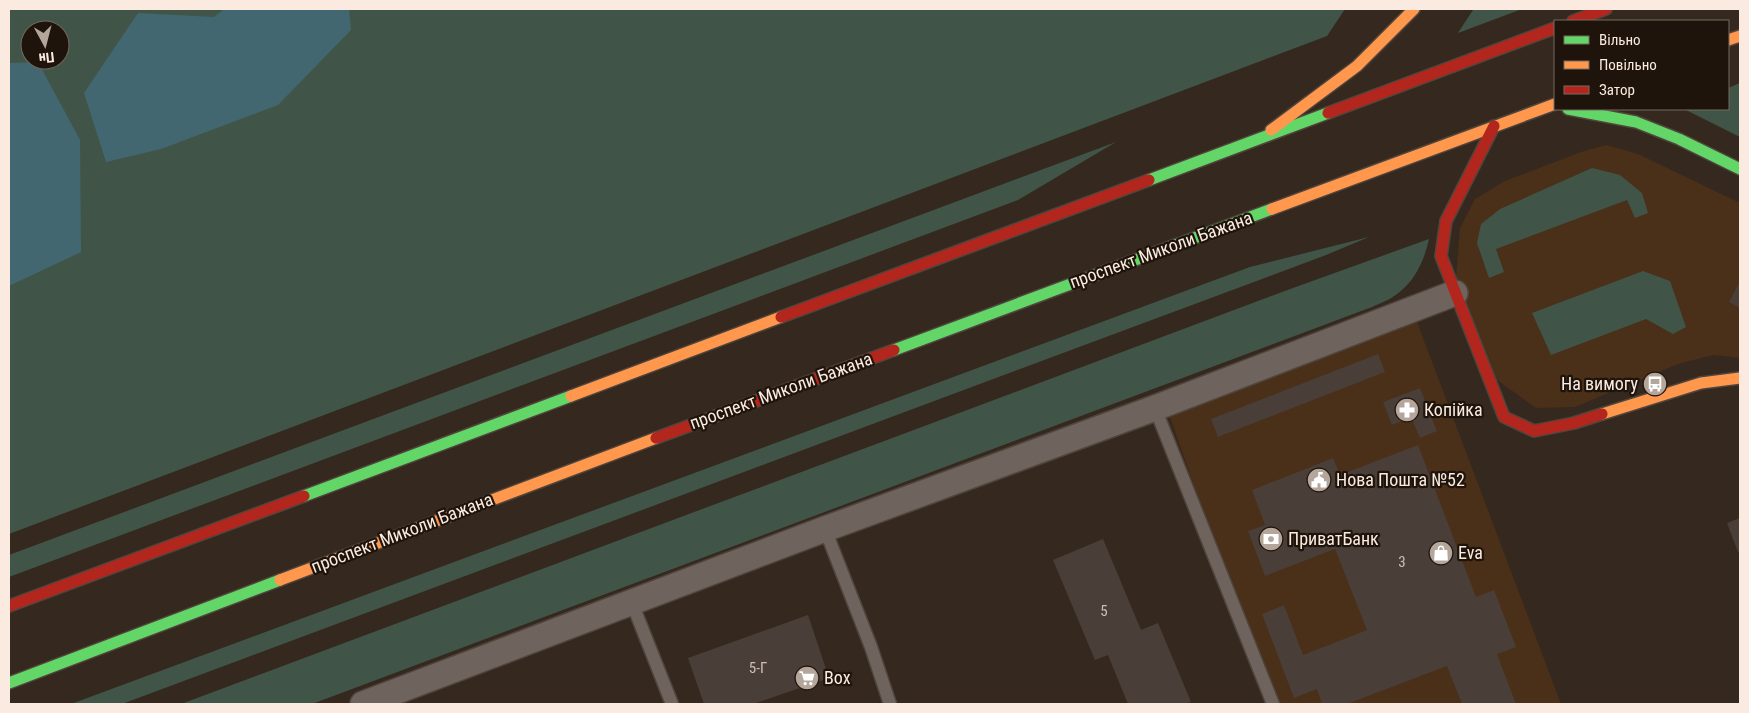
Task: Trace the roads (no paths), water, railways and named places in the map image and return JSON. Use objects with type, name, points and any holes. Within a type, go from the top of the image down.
[{"type":"main road","points":[[1262,137],[1357,66],[1414,9]]},
{"type":"main road","points":[[1576,20],[1606,9]]},
{"type":"main road","points":[[9,606],[1554,28]]},
{"type":"main road","name":"проспект Миколи Бажана","points":[[9,682],[449,515],[1554,105]]},
{"type":"main road","points":[[1573,110],[1636,122],[1679,139],[1740,169]]},
{"type":"main road","points":[[1494,126],[1446,220],[1441,256],[1504,417],[1534,431],[1574,423],[1700,383],[1740,378]]},
{"type":"street","points":[[363,704],[826,529],[1156,408],[1455,293]]},
{"type":"lane","points":[[1156,408],[1273,704]]},
{"type":"lane","points":[[826,529],[871,647],[890,704]]},
{"type":"lane","points":[[632,603],[672,704]]},
{"type":"water","points":[[224,9],[349,9],[351,30],[278,105],[161,149],[106,162],[84,93],[138,13],[214,17]]},
{"type":"water","points":[[9,63],[20,63],[20,70],[42,70],[80,140],[81,252],[9,286]]},
{"type":"place","name":"На вимогу","points":[[1655,384]]},
{"type":"place","name":"Копійка","points":[[1407,410]]},
{"type":"place","name":"Нова Пошта №52","points":[[1319,480]]},
{"type":"place","name":"ПриватБанк","points":[[1271,539]]},
{"type":"place","name":"Eva","points":[[1441,553]]},
{"type":"place","name":"Box","points":[[807,678]]}]
